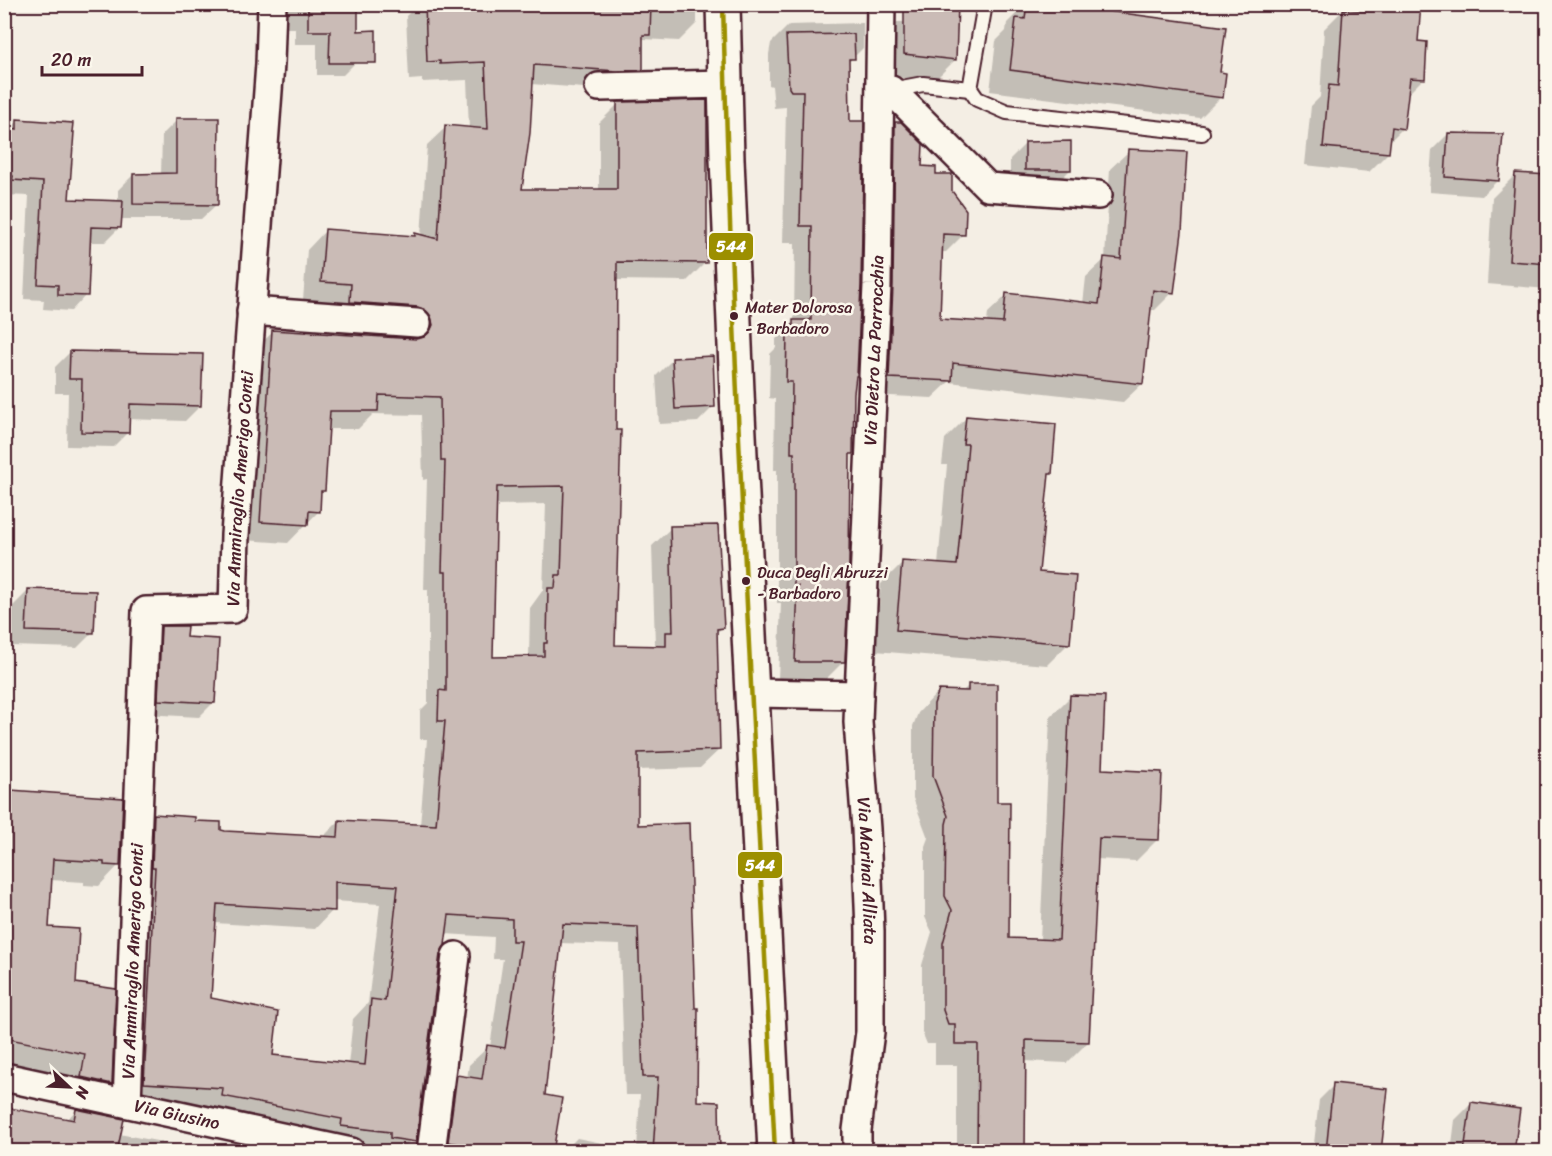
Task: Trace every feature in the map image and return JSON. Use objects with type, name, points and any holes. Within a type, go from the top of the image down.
[{"type":"street","name":"Via Ammiraglio Amerigo Conti","points":[[127,1103],[146,611],[232,609],[235,535],[270,64],[272,4]]},
{"type":"street","points":[[723,4],[738,415],[775,1152]]},
{"type":"street","name":"Via Dietro La Parrocchia","points":[[859,695],[886,88],[881,4]]},
{"type":"street","points":[[598,87],[725,84]]},
{"type":"street","points":[[886,88],[988,187],[1098,195]]},
{"type":"street","points":[[251,311],[417,323]]},
{"type":"street","points":[[753,693],[859,695]]},
{"type":"street","name":"Via Marinai Alliata","points":[[857,1152],[857,1130],[870,1032],[870,931],[866,829],[858,722],[859,695]]},
{"type":"street","points":[[431,1152],[456,956]]},
{"type":"street","name":"Via Giusino","points":[[4,1077],[351,1152]]},
{"type":"lane","points":[[985,4],[970,89],[977,99],[1007,112],[1202,133]]},
{"type":"lane","points":[[886,88],[923,84],[970,89]]},
{"type":"building","points":[[308,4],[358,4],[358,31],[376,30],[376,63],[329,63],[330,31],[308,31]]},
{"type":"building","points":[[425,4],[651,4],[650,35],[643,35],[643,70],[617,71],[534,65],[530,133],[522,189],[617,189],[617,102],[707,100],[707,263],[617,262],[616,430],[621,430],[615,645],[666,646],[666,632],[673,632],[670,526],[718,525],[724,628],[717,629],[720,750],[638,753],[638,825],[689,823],[695,1008],[698,1008],[697,1101],[719,1102],[720,1152],[653,1152],[658,1077],[643,1077],[638,927],[563,924],[545,1095],[562,1098],[553,1152],[507,1152],[448,1142],[457,1075],[482,1079],[487,1045],[505,1048],[521,941],[512,941],[512,919],[449,915],[445,945],[440,954],[416,1142],[390,1138],[390,1132],[341,1126],[342,1119],[222,1096],[223,1088],[144,1083],[155,868],[152,868],[154,814],[195,817],[195,821],[221,822],[221,830],[225,831],[338,837],[339,820],[436,825],[445,721],[438,721],[439,690],[446,691],[446,572],[442,572],[445,461],[441,461],[440,397],[379,395],[378,411],[330,411],[325,491],[321,491],[320,512],[309,511],[308,525],[260,522],[272,330],[416,339],[424,337],[433,325],[431,317],[425,310],[418,307],[350,302],[351,284],[321,282],[325,229],[415,236],[415,233],[438,239],[445,125],[488,129],[485,62],[440,64],[440,61],[427,62]],"holes":[[[564,486],[561,575],[556,575],[555,588],[548,588],[547,643],[544,643],[544,656],[493,657],[497,487]],[[335,882],[398,886],[385,1001],[371,999],[365,1065],[273,1055],[278,1012],[211,998],[217,904],[335,911]]]},
{"type":"building","points":[[904,4],[958,4],[956,60],[904,54]]},
{"type":"building","points":[[1027,4],[1055,4],[1226,27],[1220,72],[1226,73],[1223,98],[1010,70],[1016,18],[1025,19]]},
{"type":"building","points":[[1374,4],[1421,4],[1418,41],[1427,42],[1425,79],[1410,78],[1404,129],[1392,127],[1389,153],[1323,147],[1329,85],[1338,86],[1343,9],[1373,11]]},
{"type":"building","points":[[854,34],[855,59],[849,59],[850,121],[864,121],[861,285],[857,376],[854,393],[853,454],[850,454],[845,662],[795,662],[798,586],[794,586],[794,453],[791,453],[792,382],[786,382],[787,335],[793,335],[793,320],[811,320],[812,226],[800,226],[803,91],[791,91],[789,88],[786,35]]},
{"type":"building","points":[[176,118],[219,118],[218,205],[133,204],[133,174],[176,173]]},
{"type":"building","points":[[17,119],[73,123],[69,199],[123,201],[121,228],[91,227],[88,296],[58,295],[58,285],[38,284],[43,182],[12,180],[13,176],[8,175],[12,128],[17,129]]},
{"type":"building","points":[[895,122],[901,122],[923,144],[922,166],[936,167],[936,174],[952,174],[952,191],[966,210],[965,235],[943,234],[940,319],[1003,323],[1006,293],[1099,304],[1104,257],[1121,259],[1128,149],[1187,152],[1182,232],[1174,293],[1153,290],[1143,384],[953,363],[952,381],[889,378],[893,285]]},
{"type":"building","points":[[1448,133],[1503,134],[1499,181],[1445,177]]},
{"type":"building","points":[[1071,141],[1071,170],[1025,170],[1025,142]]},
{"type":"building","points":[[1515,173],[1548,175],[1548,264],[1509,261]]},
{"type":"building","points":[[70,351],[203,354],[201,406],[130,404],[129,433],[81,432],[82,379],[69,379]]},
{"type":"building","points":[[713,356],[715,407],[675,409],[672,358]]},
{"type":"building","points":[[966,416],[1056,424],[1039,572],[1076,575],[1070,644],[896,630],[902,561],[957,565],[968,444],[963,444]]},
{"type":"building","points":[[28,589],[96,591],[94,633],[26,631]]},
{"type":"building","points":[[161,626],[187,626],[186,637],[219,639],[215,703],[158,700]]},
{"type":"building","points":[[968,684],[997,684],[997,802],[1010,802],[1009,938],[1059,940],[1070,695],[1105,696],[1102,769],[1162,772],[1159,840],[1099,838],[1089,1042],[1026,1040],[1025,1152],[977,1152],[978,1044],[955,1044],[955,1024],[948,1024],[943,1010],[943,943],[952,910],[945,896],[948,816],[933,776],[934,704],[939,690],[968,691]]},
{"type":"building","points":[[10,790],[123,798],[120,866],[104,865],[104,862],[53,859],[49,927],[79,929],[76,983],[116,989],[112,1084],[81,1077],[85,1054],[4,1038],[4,793],[10,793]]},
{"type":"building","points":[[1333,1083],[1388,1089],[1381,1152],[1326,1152]]},
{"type":"building","points":[[1471,1102],[1520,1109],[1514,1152],[1464,1152]]},
{"type":"building","points":[[4,1107],[74,1120],[76,1109],[124,1119],[117,1152],[4,1152]]},
{"type":"transit line","name":"544","points":[[723,4],[739,435],[775,1152]]},
{"type":"place","name":"Mater Dolorosa - Barbadoro","points":[[734,316]]},
{"type":"place","name":"Duca Degli Abruzzi - Barbadoro","points":[[746,581]]}]
